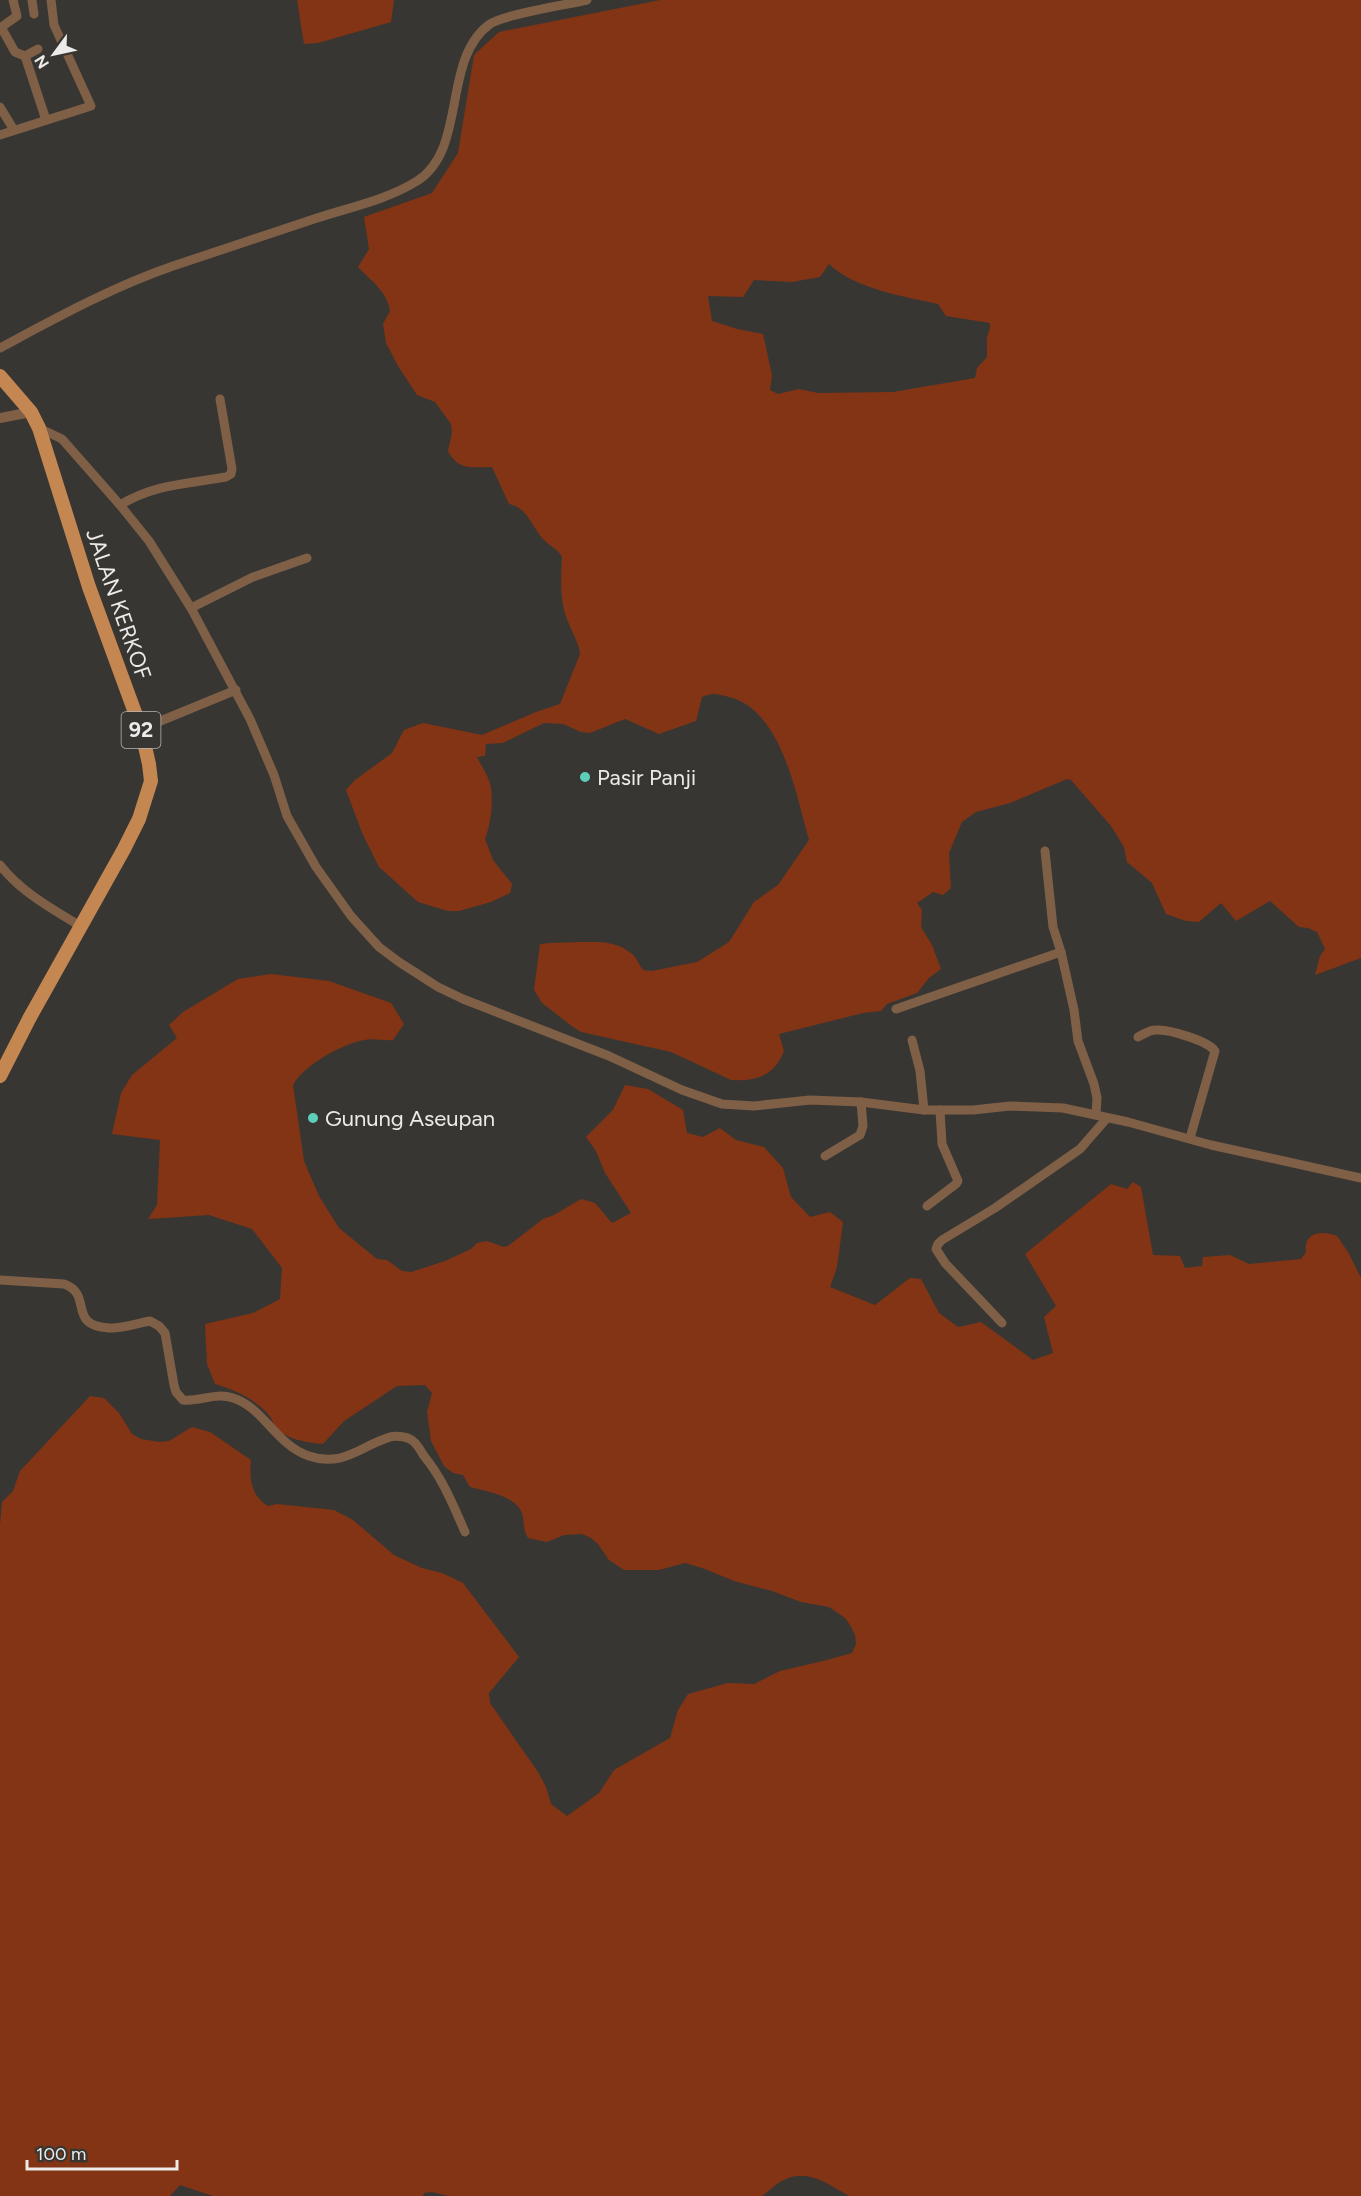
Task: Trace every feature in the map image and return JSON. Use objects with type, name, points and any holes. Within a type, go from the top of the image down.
[{"type":"main road","name":"JALAN KERKOF","points":[[0,376],[31,412],[39,428],[89,587],[141,729],[151,781],[146,800],[124,849],[29,1019],[0,1076]]},
{"type":"street","points":[[13,0],[17,16],[0,28],[15,52],[25,56]]},
{"type":"street","points":[[32,0],[34,14]]},
{"type":"street","points":[[0,135],[91,106],[54,25],[51,0]]},
{"type":"street","points":[[0,348],[87,302],[157,272],[310,220],[350,209],[397,191],[418,180],[429,172],[440,155],[454,110],[466,56],[481,33],[498,20],[587,0]]},
{"type":"street","points":[[25,56],[38,49]]},
{"type":"street","points":[[25,56],[46,120]]},
{"type":"street","points":[[0,107],[14,130]]},
{"type":"street","points":[[120,505],[138,494],[165,486],[192,483],[231,474],[220,399]]},
{"type":"street","points":[[0,418],[31,412]]},
{"type":"street","points":[[39,428],[62,439],[149,542],[191,608],[236,690],[270,765],[288,816],[316,867],[362,929],[379,947],[399,962],[463,999],[609,1056],[706,1100],[736,1106],[810,1100],[861,1102],[924,1110],[1010,1106],[1063,1108],[1096,1114],[1293,1165],[1361,1178]]},
{"type":"street","points":[[191,608],[253,577],[307,558]]},
{"type":"street","points":[[141,729],[236,690]]},
{"type":"street","points":[[1045,851],[1053,927],[1074,1010],[1077,1041],[1094,1084],[1097,1098],[1096,1114]]},
{"type":"street","points":[[0,864],[22,888],[82,927]]},
{"type":"street","points":[[896,1009],[1061,952]]},
{"type":"street","points":[[1138,1037],[1148,1031],[1162,1030],[1194,1039],[1211,1047],[1215,1052],[1190,1138]]},
{"type":"street","points":[[912,1040],[920,1071],[924,1110]]},
{"type":"street","points":[[825,1156],[860,1135],[863,1126],[861,1102]]},
{"type":"street","points":[[927,1206],[958,1181],[942,1144],[940,1110]]},
{"type":"street","points":[[1002,1323],[945,1263],[936,1249],[938,1244],[1080,1149],[1107,1118]]},
{"type":"street","points":[[0,1280],[70,1286],[77,1291],[82,1317],[88,1323],[109,1328],[150,1321],[159,1326],[165,1333],[176,1392],[183,1400],[190,1401],[216,1395],[233,1398],[250,1406],[288,1445],[307,1455],[325,1460],[339,1460],[389,1437],[412,1440],[445,1486],[465,1533]]},
{"type":"shaded area","points":[[297,0],[394,0],[391,22],[318,43],[304,44]]},
{"type":"shaded area","points":[[660,0],[1361,0],[1361,958],[1315,975],[1320,956],[1325,949],[1317,932],[1299,927],[1270,901],[1236,921],[1221,903],[1199,922],[1186,921],[1166,914],[1152,883],[1127,862],[1124,847],[1111,826],[1071,780],[1067,779],[1010,803],[976,812],[962,822],[949,853],[951,888],[943,895],[933,892],[917,903],[922,910],[921,927],[932,945],[941,969],[929,978],[917,993],[887,1004],[881,1011],[863,1013],[779,1034],[784,1051],[775,1066],[764,1075],[749,1080],[731,1080],[671,1052],[581,1032],[542,1003],[534,990],[540,944],[593,942],[613,944],[632,954],[643,970],[652,971],[697,962],[729,942],[754,902],[778,885],[809,840],[792,778],[774,736],[762,718],[747,705],[715,694],[702,697],[696,721],[659,734],[625,719],[590,733],[581,732],[563,724],[544,723],[503,743],[486,744],[485,756],[477,757],[489,780],[492,797],[489,826],[485,839],[493,860],[512,884],[510,893],[491,902],[459,911],[448,911],[418,902],[379,867],[363,835],[346,790],[355,780],[392,753],[404,730],[423,723],[482,735],[560,704],[580,654],[563,604],[562,557],[541,536],[526,514],[516,506],[509,504],[492,467],[461,465],[452,457],[448,451],[452,433],[451,424],[435,402],[417,395],[398,366],[386,343],[383,324],[390,311],[386,298],[358,267],[369,249],[364,217],[432,193],[458,153],[474,55],[499,32]],"holes":[[[829,264],[840,273],[866,286],[938,304],[946,316],[990,323],[987,357],[977,368],[975,378],[893,392],[818,393],[799,389],[778,394],[770,390],[772,375],[763,334],[712,321],[708,296],[743,297],[754,280],[792,282],[820,277]]]},
{"type":"shaded area","points":[[271,974],[329,981],[391,1003],[404,1024],[393,1040],[371,1039],[355,1042],[324,1056],[298,1077],[293,1085],[304,1161],[319,1196],[339,1228],[377,1259],[387,1260],[402,1271],[411,1272],[445,1261],[471,1249],[477,1243],[487,1241],[504,1247],[508,1246],[543,1219],[581,1199],[595,1203],[612,1223],[631,1213],[605,1173],[596,1151],[586,1137],[613,1110],[625,1085],[648,1089],[683,1110],[687,1133],[703,1137],[720,1128],[736,1140],[764,1147],[783,1168],[791,1197],[810,1217],[830,1212],[843,1222],[837,1267],[830,1287],[875,1305],[910,1278],[921,1279],[939,1313],[958,1327],[981,1322],[1033,1360],[1053,1353],[1044,1317],[1056,1306],[1025,1254],[1111,1184],[1127,1189],[1133,1182],[1141,1187],[1153,1255],[1180,1256],[1185,1268],[1202,1266],[1203,1257],[1230,1255],[1249,1264],[1301,1259],[1306,1252],[1307,1240],[1315,1234],[1325,1233],[1337,1236],[1361,1278],[1361,2196],[849,2196],[811,2177],[794,2176],[776,2184],[762,2196],[449,2196],[432,2192],[424,2193],[423,2196],[213,2196],[180,2185],[170,2196],[0,2196],[0,1525],[2,1502],[13,1491],[20,1471],[90,1396],[104,1398],[119,1413],[132,1434],[141,1439],[169,1441],[192,1427],[210,1432],[251,1460],[252,1486],[262,1502],[268,1506],[277,1504],[334,1510],[353,1520],[394,1555],[463,1583],[519,1657],[489,1693],[490,1703],[538,1772],[551,1804],[567,1816],[599,1793],[614,1770],[670,1738],[678,1710],[688,1694],[728,1683],[754,1684],[780,1671],[852,1653],[856,1644],[855,1635],[845,1618],[829,1607],[801,1602],[685,1563],[659,1570],[624,1570],[609,1560],[591,1538],[582,1534],[564,1535],[547,1542],[528,1538],[521,1511],[512,1501],[498,1494],[470,1487],[463,1475],[453,1473],[444,1466],[431,1441],[427,1412],[432,1393],[425,1385],[397,1386],[344,1421],[323,1444],[285,1435],[275,1427],[266,1412],[253,1401],[238,1392],[215,1384],[207,1364],[205,1324],[253,1313],[280,1299],[282,1268],[252,1229],[209,1215],[148,1219],[157,1205],[160,1140],[112,1134],[121,1093],[132,1075],[177,1038],[169,1025],[183,1012],[238,979]]},
{"type":"place","name":"Pasir Panji","points":[[585,777]]},
{"type":"place","name":"Gunung Aseupan","points":[[313,1118]]}]
